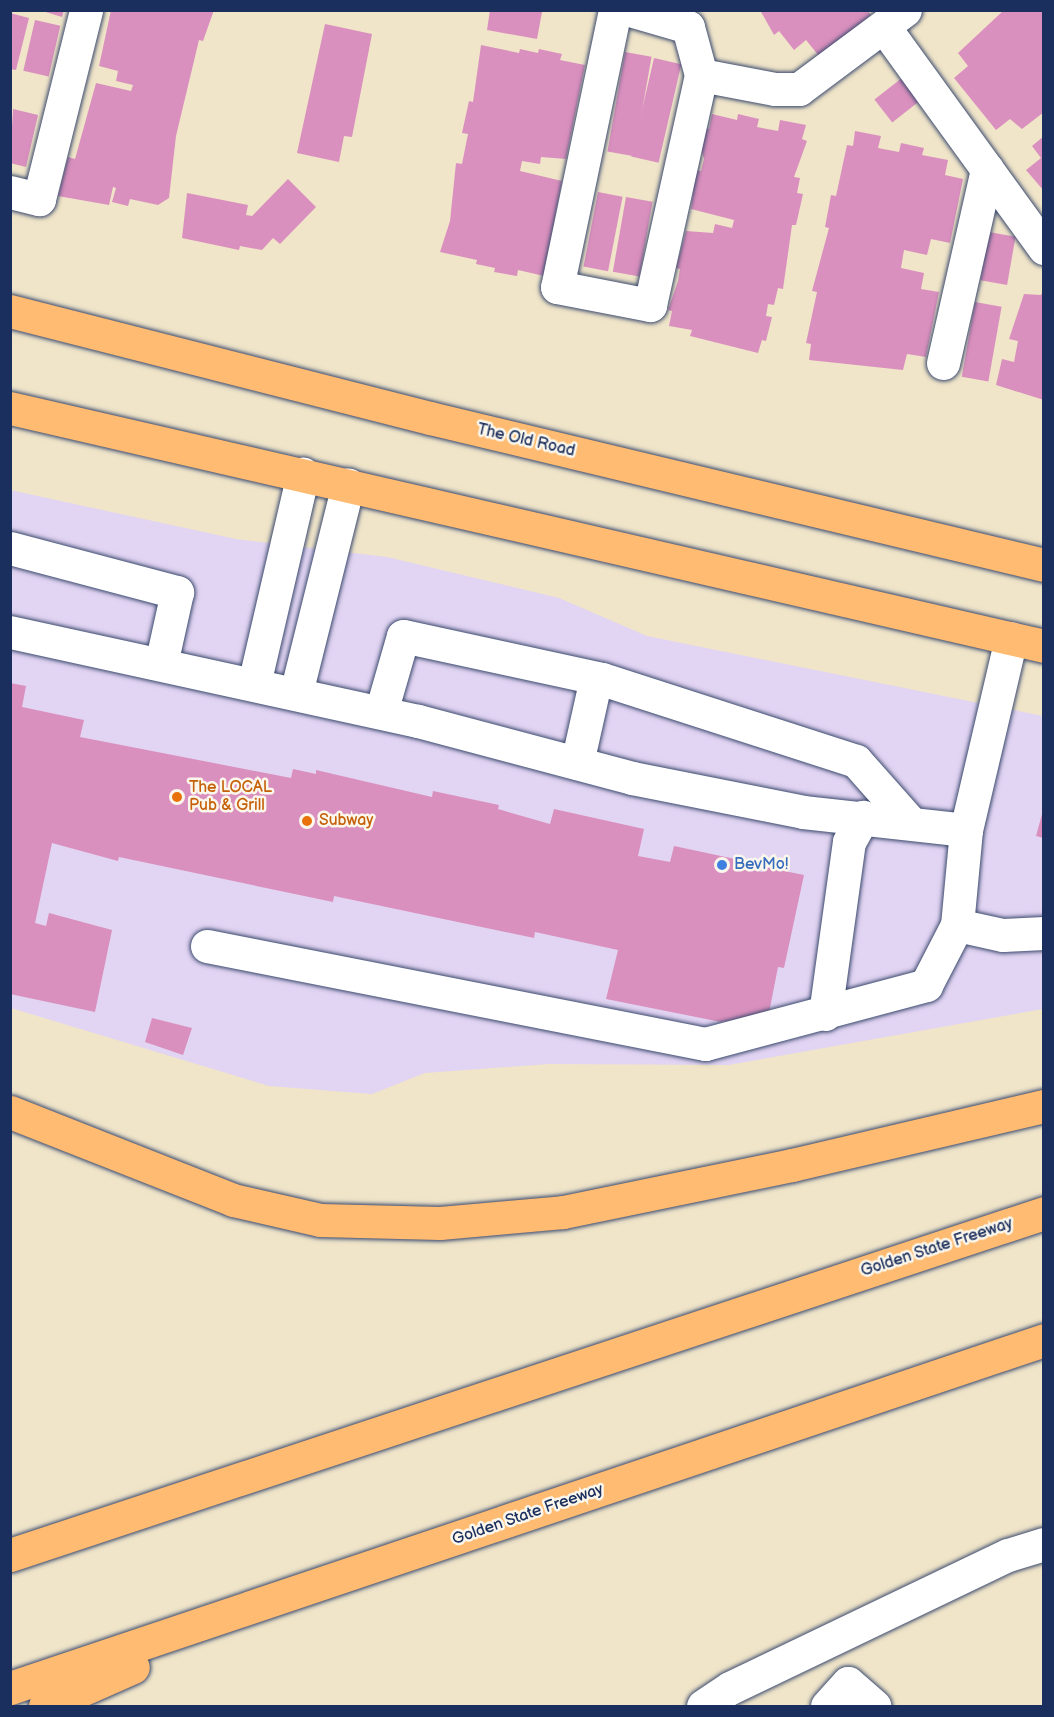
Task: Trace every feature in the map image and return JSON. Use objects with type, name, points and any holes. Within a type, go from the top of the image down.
[{"type":"main road","name":"The Old Road","points":[[10,311],[430,418],[1044,565]]},
{"type":"main road","points":[[10,408],[1044,646]]},
{"type":"main road","points":[[10,1112],[233,1200],[320,1220],[440,1223],[563,1212],[792,1165],[1044,1106]]},
{"type":"main road","name":"Golden State Freeway","points":[[10,1555],[1044,1214]]},
{"type":"main road","name":"Golden State Freeway","points":[[10,1688],[298,1593],[1044,1340]]},
{"type":"main road","points":[[45,1707],[298,1593]]},
{"type":"lane","points":[[10,192],[39,199],[86,10]]},
{"type":"lane","points":[[615,10],[557,287],[650,305],[701,75],[688,27],[630,10]]},
{"type":"lane","points":[[701,75],[775,89],[799,89],[894,19],[987,170],[1044,248]]},
{"type":"lane","points":[[943,363],[987,170]]},
{"type":"lane","points":[[254,684],[303,474]]},
{"type":"lane","points":[[296,693],[348,484]]},
{"type":"lane","points":[[10,548],[177,592],[161,664]]},
{"type":"lane","points":[[10,632],[381,712],[577,763],[803,812],[910,822],[966,831]]},
{"type":"lane","points":[[381,712],[403,636],[596,678],[856,761],[910,822]]},
{"type":"lane","points":[[207,945],[705,1044],[825,1014],[926,985],[957,925],[966,831],[1011,638]]},
{"type":"lane","points":[[577,763],[596,678]]},
{"type":"lane","points":[[825,1014],[849,842],[862,817]]},
{"type":"lane","points":[[957,925],[1003,935],[1044,933]]},
{"type":"lane","points":[[702,1707],[730,1688],[1008,1555],[1044,1544]]},
{"type":"lane","points":[[827,1707],[848,1683],[874,1707]]},
{"type":"shaded area","points":[[10,490],[236,539],[387,557],[559,598],[647,636],[1043,716],[1043,1009],[729,1065],[549,1064],[425,1073],[372,1094],[269,1086],[11,1008]]},
{"type":"building","points":[[39,10],[64,10],[62,17]]},
{"type":"building","points":[[111,10],[214,10],[203,41],[199,40],[176,136],[169,198],[158,205],[130,199],[128,206],[112,202],[116,188],[113,187],[109,205],[58,196],[68,157],[75,159],[96,83],[131,91],[133,85],[116,81],[118,71],[99,66]]},
{"type":"building","points":[[490,10],[542,12],[537,39],[487,30]]},
{"type":"building","points":[[760,10],[867,10],[871,15],[819,56],[806,40],[794,50],[779,31],[774,35]]},
{"type":"building","points":[[1004,10],[1044,10],[1044,112],[1022,129],[1010,119],[996,130],[954,78],[968,66],[958,53]]},
{"type":"building","points":[[10,13],[29,18],[16,70],[10,69]]},
{"type":"building","points":[[35,20],[60,26],[49,77],[23,71]]},
{"type":"building","points":[[325,24],[372,34],[352,137],[344,136],[339,162],[297,153]]},
{"type":"building","points":[[481,45],[519,53],[520,49],[538,53],[539,49],[562,54],[560,60],[585,65],[566,159],[541,157],[540,164],[522,161],[520,171],[562,181],[544,276],[518,270],[517,276],[494,272],[495,268],[476,264],[477,260],[440,252],[450,221],[456,163],[462,164],[468,134],[462,133],[469,101],[473,102]]},
{"type":"building","points":[[625,52],[652,57],[634,156],[607,151]]},
{"type":"building","points":[[654,58],[681,64],[659,163],[631,156]]},
{"type":"building","points":[[902,78],[920,101],[892,122],[874,100]]},
{"type":"building","points":[[13,109],[38,115],[26,167],[10,163]]},
{"type":"building","points":[[712,114],[737,120],[738,114],[759,119],[757,127],[778,131],[780,120],[806,125],[802,139],[807,141],[794,177],[800,178],[797,193],[803,194],[796,225],[792,225],[783,289],[778,288],[774,305],[768,304],[766,316],[772,317],[766,341],[762,340],[758,353],[690,336],[692,330],[669,326],[672,311],[668,310],[678,281],[680,269],[676,268],[686,231],[713,233],[715,224],[732,228],[734,220],[691,209],[696,170],[701,171],[704,159],[701,148]]},
{"type":"building","points":[[855,131],[881,136],[878,148],[899,152],[901,143],[924,148],[922,155],[948,160],[945,175],[963,179],[950,243],[931,239],[927,255],[904,250],[901,268],[924,273],[921,289],[939,292],[926,357],[907,354],[903,370],[809,360],[811,344],[806,343],[817,292],[812,291],[829,228],[825,227],[831,195],[836,196],[847,145],[853,146]]},
{"type":"building","points":[[1044,136],[1044,191],[1026,170],[1041,158],[1032,146]]},
{"type":"building","points":[[288,179],[316,207],[280,244],[273,238],[262,250],[240,246],[239,250],[182,238],[187,193],[248,205],[246,215],[252,216]]},
{"type":"building","points":[[598,192],[623,197],[608,271],[583,267]]},
{"type":"building","points":[[626,197],[653,202],[639,277],[613,272]]},
{"type":"building","points":[[989,232],[1016,237],[1007,285],[980,280]]},
{"type":"building","points":[[1044,289],[1044,400],[996,385],[1002,359],[1014,362],[1018,341],[1009,339],[1024,294],[1041,295]]},
{"type":"building","points":[[975,302],[1002,307],[988,382],[962,377]]},
{"type":"building","points":[[10,683],[26,686],[22,707],[84,720],[80,737],[291,778],[293,769],[316,774],[316,770],[432,797],[433,791],[499,805],[498,809],[550,824],[554,809],[644,829],[638,856],[670,862],[674,846],[735,859],[733,866],[763,872],[764,867],[804,875],[784,968],[778,967],[769,1013],[721,1022],[606,999],[618,950],[535,932],[534,938],[334,896],[333,902],[119,857],[118,861],[52,843],[35,923],[46,926],[49,913],[112,930],[95,1012],[10,994]]},
{"type":"building","points":[[1044,807],[1044,838],[1036,836]]},
{"type":"building","points":[[152,1018],[192,1028],[183,1055],[145,1042]]},
{"type":"place","name":"The LOCAL Pub & Grill","points":[[177,797]]},
{"type":"place","name":"Subway","points":[[307,821]]},
{"type":"place","name":"BevMo!","points":[[722,865]]}]
